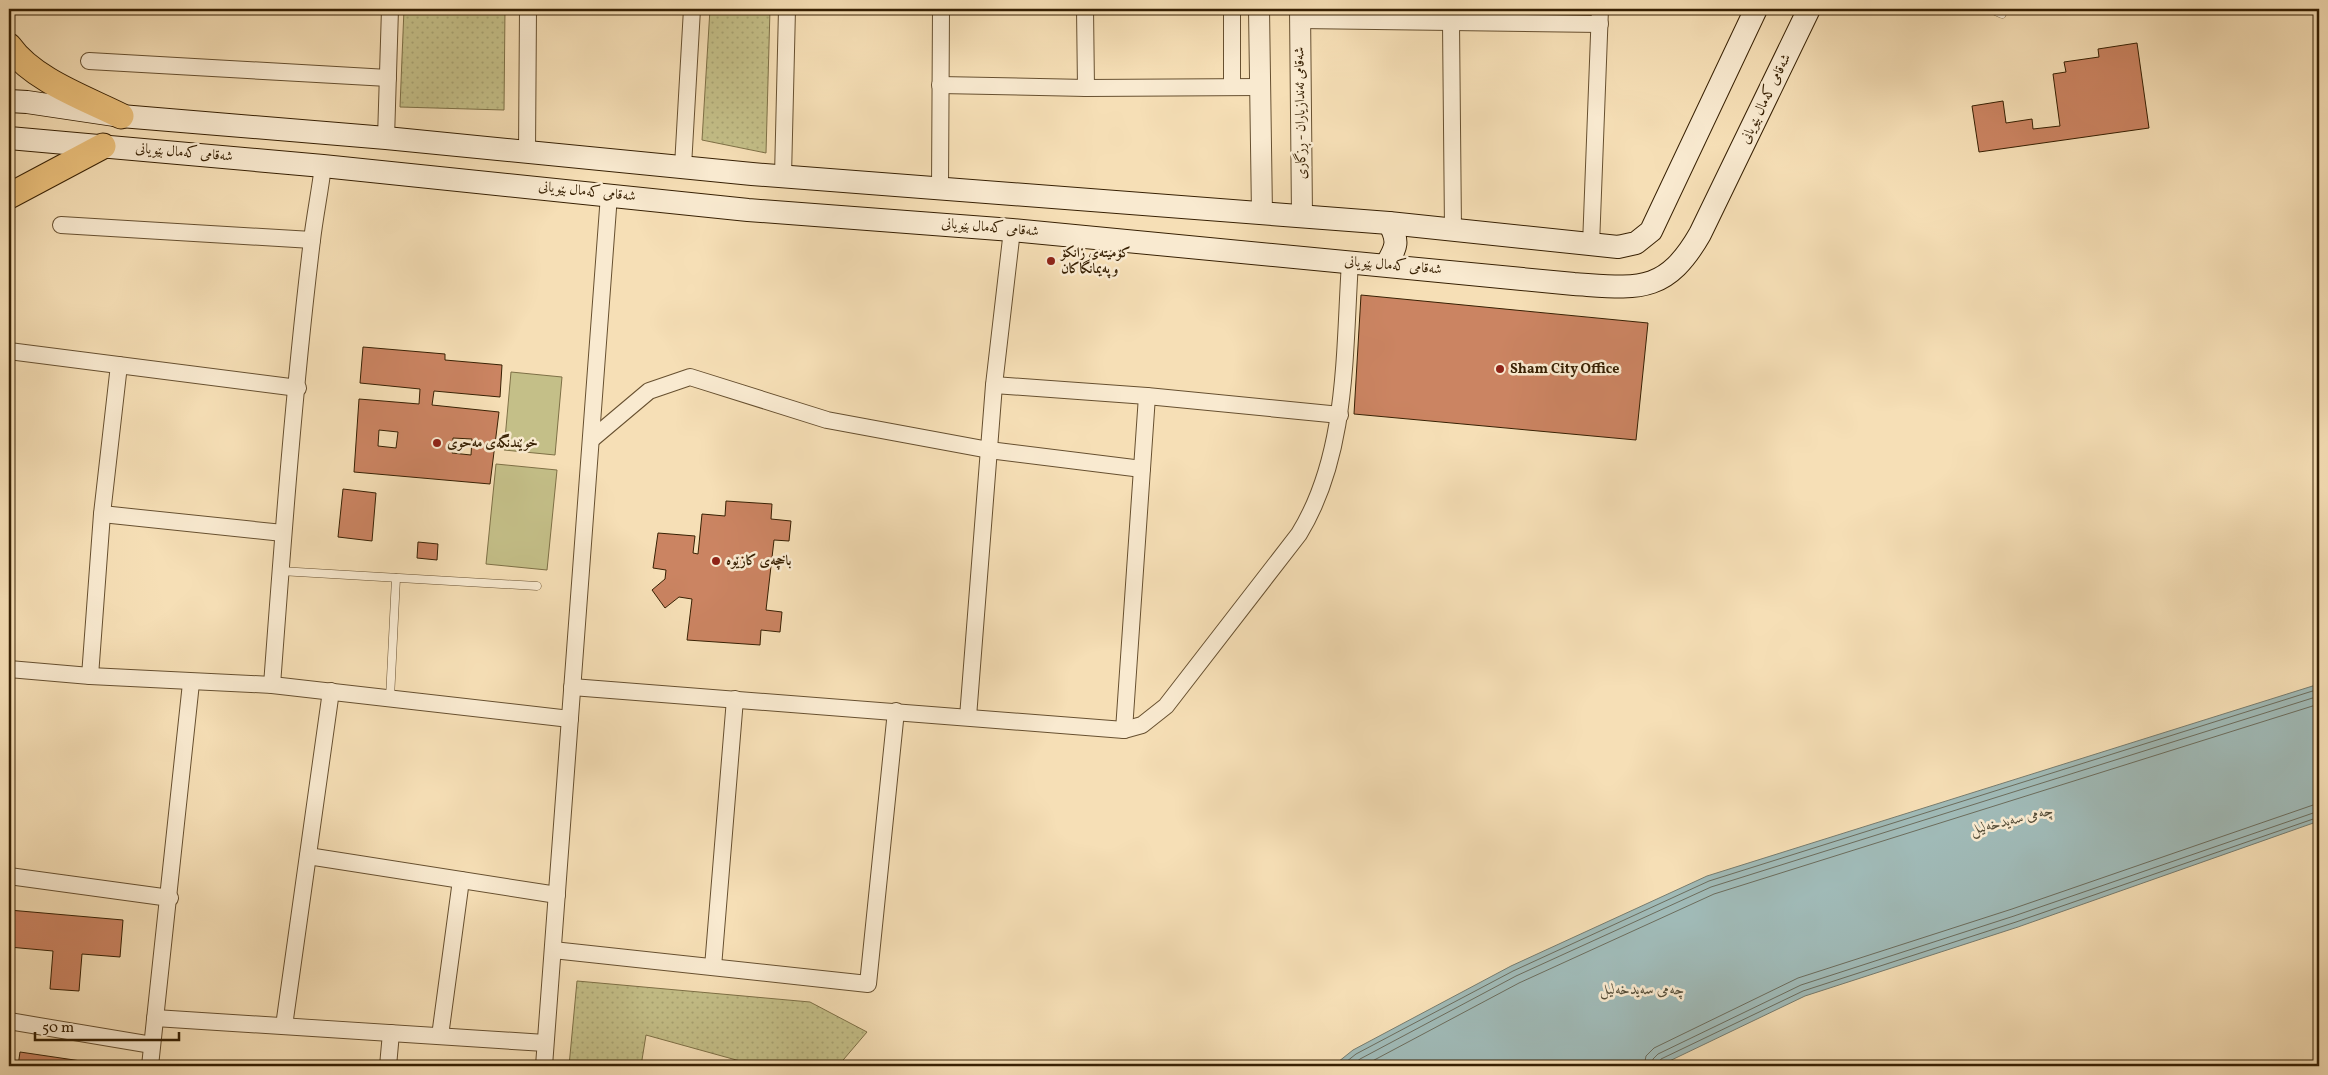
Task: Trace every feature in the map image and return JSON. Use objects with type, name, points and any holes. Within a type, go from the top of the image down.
[{"type":"main road","points":[[9,101],[121,116],[386,138],[752,174],[1389,223],[1618,247],[1631,245],[1643,239],[1651,231],[1756,9]]},
{"type":"main road","name":"شەقامی کەمال بێویانی","points":[[9,138],[324,166],[748,210],[1012,230],[1612,286],[1640,285],[1664,277],[1680,264],[1700,234],[1809,9]]},
{"type":"main road","points":[[9,46],[20,60],[34,72],[121,116]]},
{"type":"main road","points":[[9,196],[103,146]]},
{"type":"main road","points":[[748,210],[743,198],[743,184],[752,174]]},
{"type":"main road","points":[[1386,265],[1394,252],[1397,237],[1389,223]]},
{"type":"street","points":[[386,138],[390,9]]},
{"type":"street","points":[[527,151],[528,9]]},
{"type":"street","points":[[683,166],[692,9]]},
{"type":"street","points":[[783,176],[787,9]]},
{"type":"street","points":[[940,9],[940,188]]},
{"type":"street","points":[[1086,9],[1086,88]]},
{"type":"street","points":[[1232,9],[1232,87]]},
{"type":"street","points":[[1260,9],[1262,214]]},
{"type":"street","points":[[1300,15],[1450,23],[1600,16],[1590,245]]},
{"type":"street","name":"شەقامی ئەندازیاران - ڕزگاری","points":[[1300,15],[1302,217]]},
{"type":"street","points":[[1450,23],[1453,230]]},
{"type":"street","points":[[89,61],[388,78]]},
{"type":"street","points":[[940,85],[1086,88],[1260,86]]},
{"type":"street","points":[[272,686],[283,533],[312,240],[324,166]]},
{"type":"street","points":[[544,1066],[609,195]]},
{"type":"street","points":[[61,224],[312,240]]},
{"type":"street","points":[[968,717],[994,385],[1012,230]]},
{"type":"street","points":[[572,687],[1124,730],[1142,725],[1166,706],[1298,534],[1311,514],[1320,492],[1340,415],[1350,262]]},
{"type":"street","points":[[9,351],[298,388]]},
{"type":"street","points":[[90,676],[102,514],[119,365]]},
{"type":"street","points":[[592,439],[649,391],[690,377],[827,420],[989,450],[1142,469]]},
{"type":"street","points":[[994,385],[1147,396],[1340,415]]},
{"type":"street","points":[[1124,730],[1147,396]]},
{"type":"street","points":[[102,514],[283,533]]},
{"type":"street","points":[[9,669],[191,683],[272,686],[331,691],[570,719]]},
{"type":"street","points":[[150,1066],[170,898],[191,683]]},
{"type":"street","points":[[284,1026],[331,691]]},
{"type":"street","points":[[713,967],[735,699]]},
{"type":"street","points":[[553,950],[868,984],[896,711]]},
{"type":"street","points":[[308,856],[557,895]]},
{"type":"street","points":[[9,876],[170,898]]},
{"type":"street","points":[[440,1036],[461,880]]},
{"type":"street","points":[[155,1018],[545,1043]]},
{"type":"street","points":[[9,1021],[152,1044]]},
{"type":"street","points":[[388,1066],[391,1033]]},
{"type":"lane","points":[[1991,9],[2002,14]]},
{"type":"lane","points":[[280,571],[537,586]]},
{"type":"lane","points":[[390,698],[396,578]]},
{"type":"shaded area","points":[[404,9],[505,9],[504,110],[400,107]]},
{"type":"shaded area","points":[[710,9],[770,9],[766,153],[702,140]]},
{"type":"shaded area","points":[[511,372],[562,377],[555,455],[504,450]]},
{"type":"shaded area","points":[[496,464],[557,470],[547,570],[486,564]]},
{"type":"shaded area","points":[[577,981],[810,1002],[867,1032],[838,1066],[758,1066],[646,1035],[641,1066],[569,1066]]},
{"type":"water","name":"چەمی سەیدخەلیل","points":[[2319,684],[2319,821],[2018,927],[1805,996],[1659,1066],[1333,1066],[1353,1050],[1511,966],[1707,876]]},
{"type":"building","points":[[2137,43],[2149,128],[1979,152],[1972,106],[2003,101],[2006,123],[2032,119],[2033,129],[2060,126],[2053,74],[2066,72],[2064,62],[2099,57],[2098,49]]},
{"type":"building","name":"Sham City Office","points":[[1361,295],[1648,323],[1636,440],[1354,414]]},
{"type":"building","points":[[363,347],[445,354],[445,360],[502,365],[500,397],[434,391],[432,405],[499,412],[490,484],[354,472],[359,399],[419,404],[420,389],[360,383]],"holes":[[[379,430],[398,432],[396,448],[378,446]],[[453,438],[472,439],[471,455],[452,453]]]},
{"type":"building","points":[[343,489],[376,493],[372,541],[338,537]]},
{"type":"building","points":[[726,501],[772,504],[771,519],[791,521],[789,541],[774,540],[766,610],[782,612],[780,632],[761,630],[760,645],[687,640],[692,599],[679,597],[665,608],[652,590],[665,579],[666,570],[653,568],[658,533],[695,536],[693,553],[698,554],[702,514],[725,516]]},
{"type":"building","points":[[418,542],[438,544],[437,560],[417,558]]},
{"type":"building","points":[[9,910],[123,920],[120,957],[82,954],[79,991],[50,989],[53,951],[9,947]]},
{"type":"building","points":[[20,1052],[115,1066],[18,1066]]},
{"type":"place","name":"کۆمیتەی زانکۆ و پەیمانگاکان","points":[[1051,261]]},
{"type":"place","name":"Sham City Office","points":[[1500,369]]},
{"type":"place","name":"خوێندنگەی مەحوی","points":[[437,443]]},
{"type":"place","name":"باخچەی کازێوە","points":[[716,561]]}]
